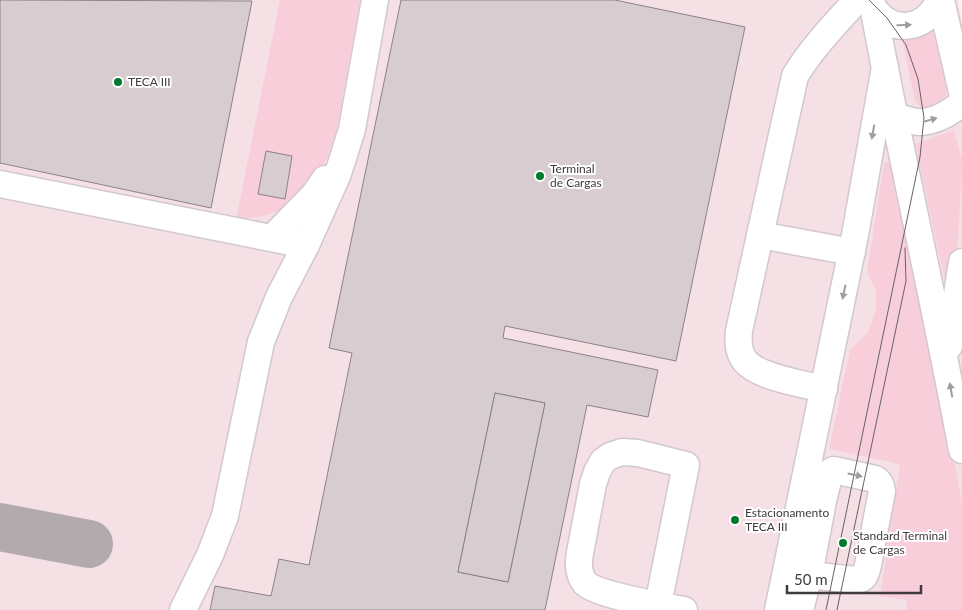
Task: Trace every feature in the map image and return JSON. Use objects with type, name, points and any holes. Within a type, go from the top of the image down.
[{"type":"street","points":[[183,610],[210,555],[225,516],[261,342],[279,297],[306,245],[337,176],[352,129],[375,0]]},
{"type":"street","points":[[866,3],[883,19],[894,25],[906,26],[918,24],[928,18],[940,0]]},
{"type":"street","points":[[940,0],[962,92]]},
{"type":"street","points":[[866,3],[885,67],[962,450]]},
{"type":"street","points":[[824,388],[777,378],[759,371],[746,362],[740,352],[738,343],[739,331],[795,76],[821,41],[866,3]]},
{"type":"street","points":[[800,610],[809,575],[824,388],[852,252],[885,67]]},
{"type":"street","points":[[895,116],[922,122],[952,111],[962,103]]},
{"type":"street","points":[[272,238],[314,195],[324,181],[352,129]]},
{"type":"street","points":[[0,184],[306,245]]},
{"type":"street","points":[[760,235],[852,252]]},
{"type":"street","points":[[946,364],[962,262]]},
{"type":"street","points":[[658,605],[686,465],[622,452],[610,456],[603,461],[597,472],[578,564],[580,574],[592,588],[606,593],[658,605],[684,610]]},
{"type":"street","points":[[809,575],[860,580],[866,575],[882,491],[880,484],[875,479],[834,470],[817,476]]},
{"type":"street","points":[[778,610],[817,476]]},
{"type":"shaded area","points":[[0,0],[958,0],[962,25],[962,610],[0,610]]},
{"type":"shaded area","points":[[280,0],[360,0],[337,129],[327,158],[318,175],[293,204],[260,217],[236,220]],"holes":[[[266,151],[292,156],[285,199],[258,194]]]},
{"type":"shaded area","points":[[935,26],[947,93],[941,106],[926,111],[915,101],[902,38]]},
{"type":"shaded area","points":[[954,130],[962,160],[962,171],[956,272],[950,279],[944,276],[915,144]]},
{"type":"shaded area","points":[[894,161],[902,166],[962,505],[962,610],[906,610],[907,600],[880,596],[900,464],[829,449],[850,350],[868,332],[876,310],[876,291],[867,272],[884,163]]},
{"type":"building","name":"TECA III","points":[[0,0],[252,1],[211,208],[0,163]]},
{"type":"building","name":"Terminal de Cargas","points":[[401,0],[615,0],[745,27],[676,361],[505,326],[503,338],[658,370],[648,417],[587,405],[545,610],[210,610],[215,586],[271,596],[279,559],[309,565],[352,353],[329,348]],"holes":[[[495,393],[545,403],[508,582],[458,572]]]},
{"type":"building","points":[[266,151],[292,156],[285,199],[258,194]]},
{"type":"building","points":[[495,393],[545,403],[508,582],[458,572]]},
{"type":"taxiway","points":[[0,527],[89,544]]},
{"type":"tram line","points":[[826,610],[920,157],[924,118],[918,79],[906,45],[887,18],[869,0]]},
{"type":"tram line","points":[[837,610],[906,281],[905,248]]},
{"type":"place","name":"TECA III","points":[[118,82]]},
{"type":"place","name":"Terminal de Cargas","points":[[540,176]]},
{"type":"place","name":"Estacionamento TECA III","points":[[735,520]]},
{"type":"place","name":"Standard Terminal de Cargas","points":[[843,543]]}]
